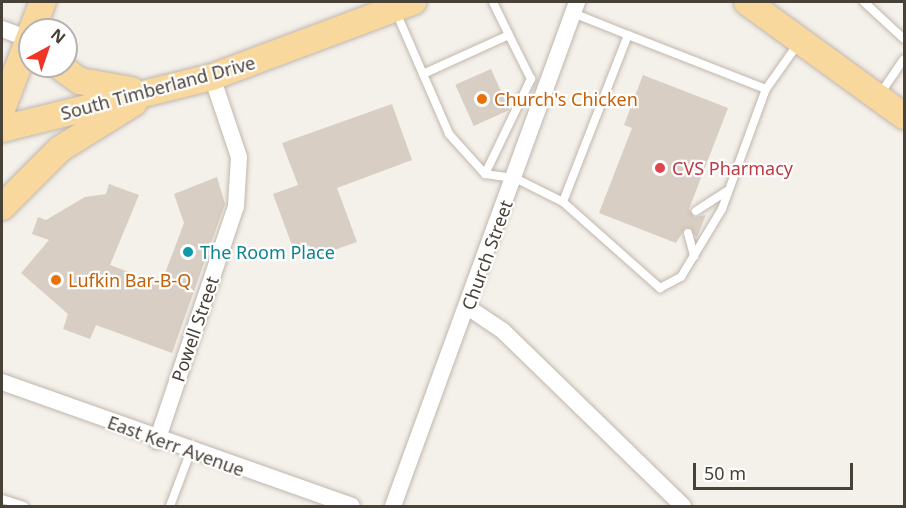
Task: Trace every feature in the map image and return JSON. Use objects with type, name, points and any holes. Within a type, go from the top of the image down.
[{"type":"main road","points":[[40,18],[44,2]]},
{"type":"main road","points":[[747,2],[904,116]]},
{"type":"main road","name":"South Timberland Drive","points":[[2,129],[212,77],[404,5]]},
{"type":"main road","points":[[2,109],[18,73]]},
{"type":"main road","points":[[78,76],[100,87],[152,92]]},
{"type":"main road","points":[[2,207],[60,149],[152,92]]},
{"type":"street","name":"Church Street","points":[[393,507],[469,308],[575,7]]},
{"type":"street","points":[[2,29],[18,31]]},
{"type":"street","name":"Powell Street","points":[[157,441],[236,207],[239,157],[212,77]]},
{"type":"street","points":[[469,308],[502,331],[683,507]]},
{"type":"street","name":"East Kerr Avenue","points":[[2,382],[190,453],[352,507]]},
{"type":"lane","points":[[484,174],[531,79],[493,2]]},
{"type":"lane","points":[[864,2],[904,39]]},
{"type":"lane","points":[[404,5],[423,74],[449,134],[484,174],[515,178],[563,202],[660,288],[681,277],[694,256],[729,190],[766,89],[801,40]]},
{"type":"lane","points":[[575,7],[628,35],[766,89]]},
{"type":"lane","points":[[423,74],[509,35]]},
{"type":"lane","points":[[563,202],[628,35]]},
{"type":"lane","points":[[878,97],[904,58]]},
{"type":"lane","points":[[696,212],[729,190]]},
{"type":"lane","points":[[688,233],[694,256]]},
{"type":"lane","points":[[170,507],[190,453]]},
{"type":"lane","points":[[2,499],[24,507]]},
{"type":"building","name":"Church's Chicken","points":[[491,69],[509,110],[474,126],[455,85]]},
{"type":"building","name":"CVS Pharmacy","points":[[643,75],[728,108],[689,209],[694,217],[706,215],[697,237],[686,227],[676,243],[599,213],[632,128],[624,125]]},
{"type":"building","points":[[392,104],[412,160],[337,188],[357,242],[314,257],[309,245],[294,251],[273,194],[298,185],[282,143]]},
{"type":"building","points":[[217,177],[225,204],[172,353],[96,325],[90,339],[63,329],[68,314],[21,273],[49,240],[32,234],[38,217],[46,220],[85,197],[106,194],[109,184],[139,195],[110,265],[161,284],[184,223],[174,194]]},
{"type":"place","name":"Church's Chicken","points":[[482,99]]},
{"type":"place","name":"CVS Pharmacy","points":[[660,168]]},
{"type":"place","name":"The Room Place","points":[[188,252]]},
{"type":"place","name":"Lufkin Bar-B-Q","points":[[56,280]]}]
